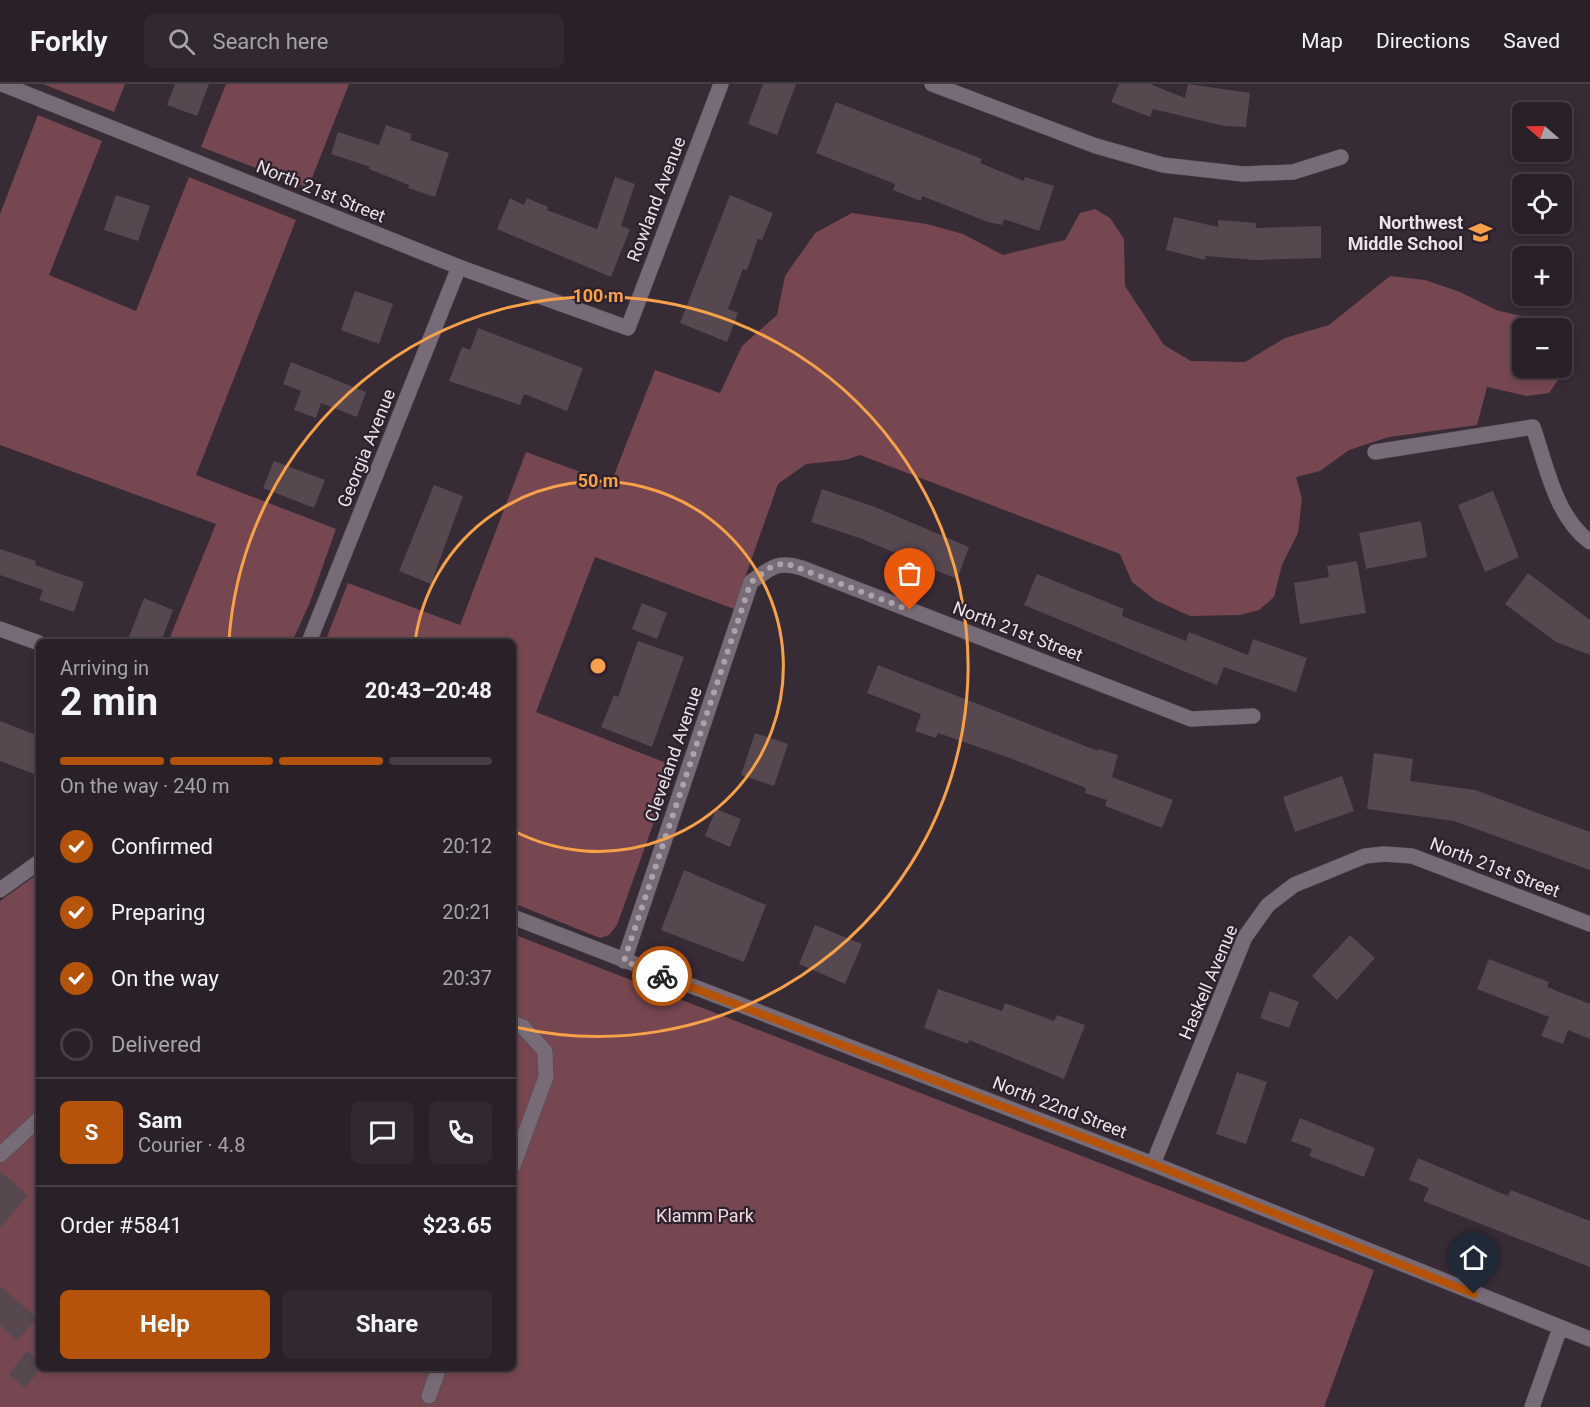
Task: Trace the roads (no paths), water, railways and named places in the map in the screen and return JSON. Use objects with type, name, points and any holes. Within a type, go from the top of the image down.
[{"type":"street","name":"North 21st Street","points":[[2,84],[459,267],[628,328]]},
{"type":"street","name":"Rowland Avenue","points":[[628,328],[722,84]]},
{"type":"street","points":[[932,84],[1096,146],[1163,165],[1243,174],[1293,172],[1341,157]]},
{"type":"street","name":"Georgia Avenue","points":[[310,639],[459,267]]},
{"type":"street","points":[[1375,452],[1533,427],[1560,504],[1575,530],[1590,542]]},
{"type":"street","name":"North 21st Street","points":[[771,567],[785,563],[802,568],[1191,719],[1253,717]]},
{"type":"street","name":"Cleveland Avenue","points":[[624,961],[751,582],[771,567]]},
{"type":"street","points":[[0,628],[36,642]]},
{"type":"street","name":"North 21st Street","points":[[1384,854],[1412,856],[1590,924]]},
{"type":"street","name":"Haskell Avenue","points":[[1153,1164],[1245,937],[1268,905],[1294,885],[1328,869],[1365,856],[1384,854]]},
{"type":"street","points":[[0,890],[36,864]]},
{"type":"street","name":"North 22nd Street","points":[[516,918],[1153,1164],[1590,1339]]},
{"type":"street","points":[[516,1024],[523,1027],[545,1051],[546,1077],[516,1158]]},
{"type":"street","points":[[0,1155],[36,1122]]},
{"type":"street","points":[[1532,1407],[1560,1328]]},
{"type":"street","points":[[429,1396],[438,1371]]},
{"type":"place","name":"Northwest Middle School","points":[[1481,232]]},
{"type":"park label","name":"Klamm Park","points":[[705,1215]]}]
